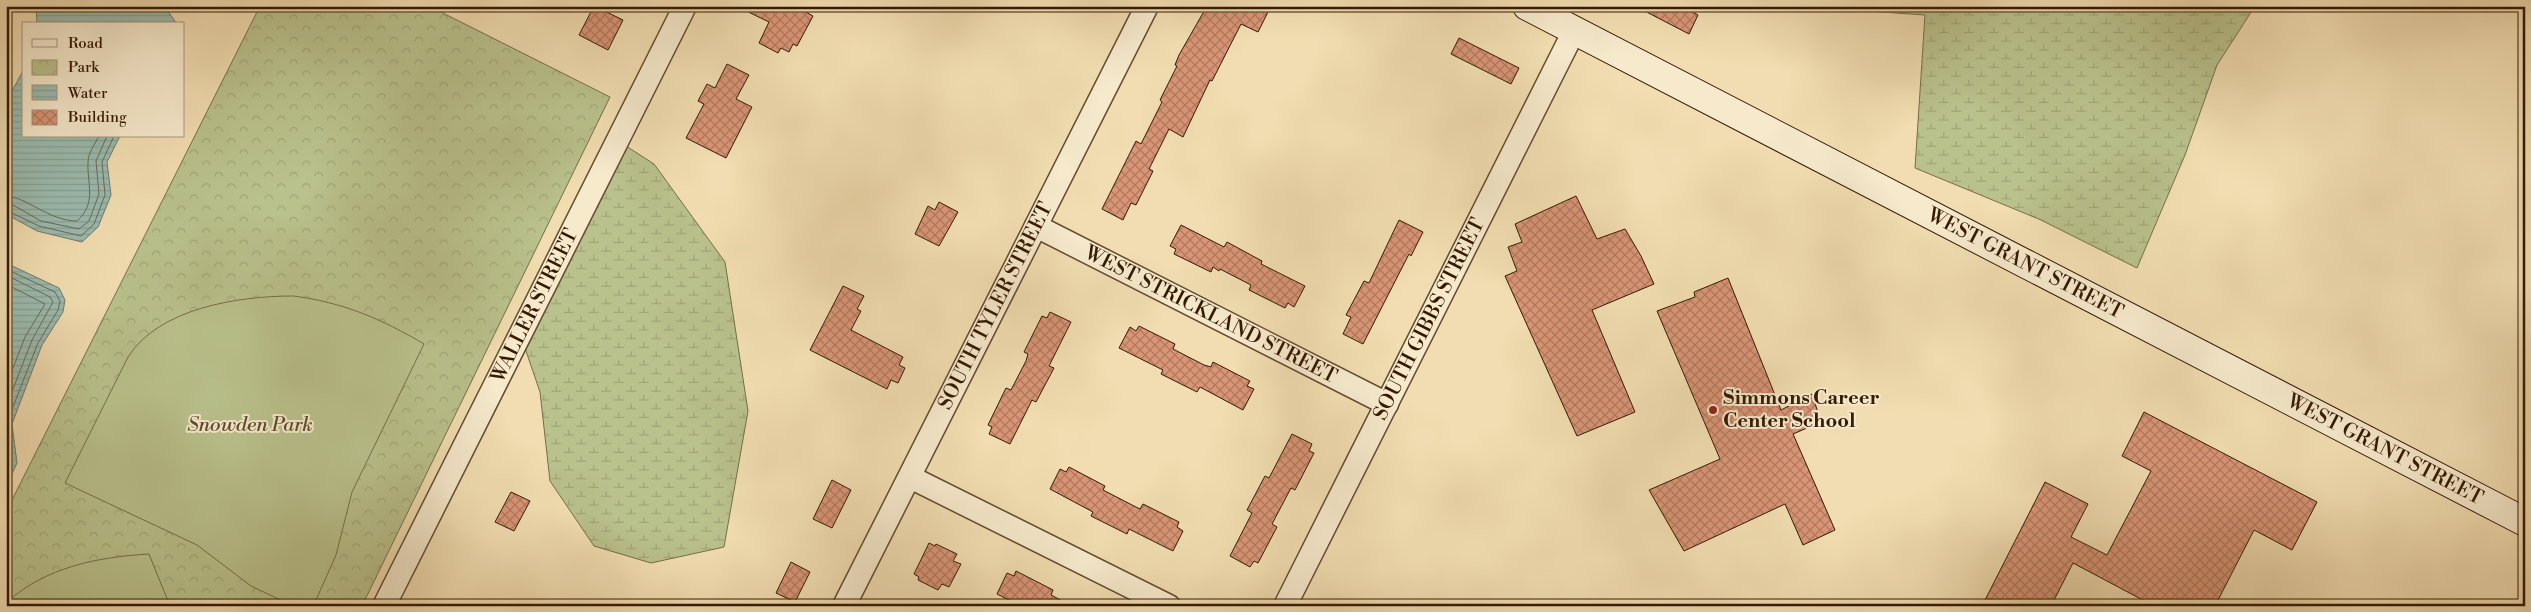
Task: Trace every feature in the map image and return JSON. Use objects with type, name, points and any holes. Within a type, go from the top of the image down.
[{"type":"street","name":"WALLER STREET","points":[[384,606],[685,6]]},
{"type":"street","name":"SOUTH TYLER STREET","points":[[844,606],[1147,6]]},
{"type":"street","name":"WEST GRANT STREET","points":[[1527,6],[2525,522]]},
{"type":"street","name":"SOUTH GIBBS STREET","points":[[1285,606],[1574,31]]},
{"type":"street","name":"WEST STRICKLAND STREET","points":[[1036,226],[1387,404]]},
{"type":"street","points":[[910,477],[1169,606]]},
{"type":"green space","name":"Snowden Park","points":[[260,6],[429,6],[610,97],[362,606],[6,606],[6,512]]},
{"type":"green space","points":[[1785,6],[2255,6],[2217,65],[2185,155],[2137,268],[2041,220],[1915,168],[1925,15],[1852,10],[1787,9]]},
{"type":"green space","points":[[626,146],[654,164],[725,262],[748,411],[724,547],[651,563],[594,546],[550,481],[540,392],[525,348]]},
{"type":"green space","points":[[293,296],[345,307],[377,319],[424,344],[352,492],[336,555],[316,600],[293,606],[251,586],[197,545],[65,483],[128,357],[142,340],[159,327],[180,316],[202,308],[225,302]]},
{"type":"green space","points":[[149,554],[170,606],[6,606],[7,602],[22,590],[56,572],[92,561]]},
{"type":"water","points":[[36,6],[160,6],[167,10],[176,22],[37,22]]},
{"type":"water","points":[[22,73],[22,138],[119,138],[107,162],[111,195],[98,227],[82,242],[37,231],[6,214],[6,102]]},
{"type":"water","points":[[6,263],[59,288],[65,300],[63,312],[42,345],[12,424],[17,463],[6,487]]},
{"type":"building","points":[[594,6],[623,20],[608,50],[579,35]]},
{"type":"building","points":[[736,6],[795,6],[813,16],[797,46],[793,44],[789,52],[781,48],[778,53],[759,43],[769,22]]},
{"type":"building","points":[[1207,6],[1271,6],[1258,32],[1241,24],[1212,81],[1210,80],[1183,137],[1169,129],[1149,169],[1153,171],[1136,205],[1131,203],[1123,220],[1102,209],[1136,141],[1141,144],[1162,102],[1160,100],[1177,66],[1175,65],[1179,55]]},
{"type":"building","points":[[1635,6],[1682,6],[1698,15],[1689,34]]},
{"type":"building","points":[[1459,38],[1519,68],[1511,84],[1451,54]]},
{"type":"building","points":[[727,64],[749,75],[736,99],[752,107],[726,158],[686,138],[704,104],[698,101],[707,84],[715,88]]},
{"type":"building","points":[[1576,196],[1597,239],[1625,229],[1641,256],[1654,284],[1592,310],[1635,412],[1577,436],[1505,276],[1517,271],[1508,247],[1522,242],[1515,224]]},
{"type":"building","points":[[939,202],[958,212],[939,246],[915,234],[928,206],[935,210]]},
{"type":"building","points":[[1399,220],[1423,232],[1411,256],[1409,254],[1363,344],[1343,334],[1351,317],[1346,315],[1364,281],[1369,283]]},
{"type":"building","points":[[1181,225],[1224,247],[1227,242],[1262,261],[1261,264],[1305,286],[1294,307],[1288,303],[1285,308],[1249,290],[1251,285],[1220,269],[1219,271],[1213,267],[1211,272],[1174,254],[1176,249],[1170,246]]},
{"type":"building","points":[[1728,278],[1781,410],[1812,394],[1821,422],[1793,434],[1835,530],[1803,545],[1785,504],[1684,551],[1649,490],[1720,459],[1657,311],[1695,297],[1694,292]]},
{"type":"building","points":[[843,286],[864,296],[857,309],[861,311],[851,330],[903,357],[899,365],[905,368],[898,383],[891,380],[887,389],[810,350]]},
{"type":"building","points":[[1050,312],[1071,322],[1049,366],[1054,368],[1036,402],[1032,400],[1010,444],[989,434],[992,427],[988,425],[1006,388],[1011,390],[1026,361],[1028,354],[1024,352],[1042,316],[1047,318]]},
{"type":"building","points":[[1139,326],[1175,344],[1173,349],[1204,365],[1211,367],[1213,362],[1250,381],[1247,386],[1254,389],[1243,410],[1200,387],[1197,392],[1161,374],[1163,370],[1119,348],[1130,327],[1136,331]]},
{"type":"building","points":[[2144,412],[2317,502],[2292,550],[2254,530],[2215,606],[2154,606],[2073,563],[2051,606],[1982,606],[2045,482],[2088,504],[2071,537],[2107,555],[2151,471],[2122,456]]},
{"type":"building","points":[[1292,434],[1312,444],[1309,451],[1314,453],[1295,490],[1291,488],[1272,524],[1277,527],[1258,563],[1254,561],[1250,567],[1230,556],[1252,513],[1247,510],[1265,476],[1269,478]]},
{"type":"building","points":[[1069,467],[1105,486],[1103,490],[1140,509],[1143,504],[1179,522],[1177,527],[1183,531],[1173,551],[1129,529],[1127,534],[1091,516],[1093,512],[1050,489],[1060,469],[1066,472]]},
{"type":"building","points":[[832,480],[851,490],[832,528],[813,519]]},
{"type":"building","points":[[511,492],[530,501],[514,531],[495,522]]},
{"type":"building","points":[[929,543],[935,546],[936,544],[957,554],[953,561],[961,564],[949,587],[942,584],[938,590],[918,580],[919,577],[914,574]]},
{"type":"building","points":[[791,562],[810,572],[795,602],[776,593]]},
{"type":"building","points":[[1016,571],[1053,590],[1051,595],[1072,606],[1021,606],[997,594],[1007,573],[1014,576]]},
{"type":"place","name":"Simmons Career Center School","points":[[1713,410]]}]
